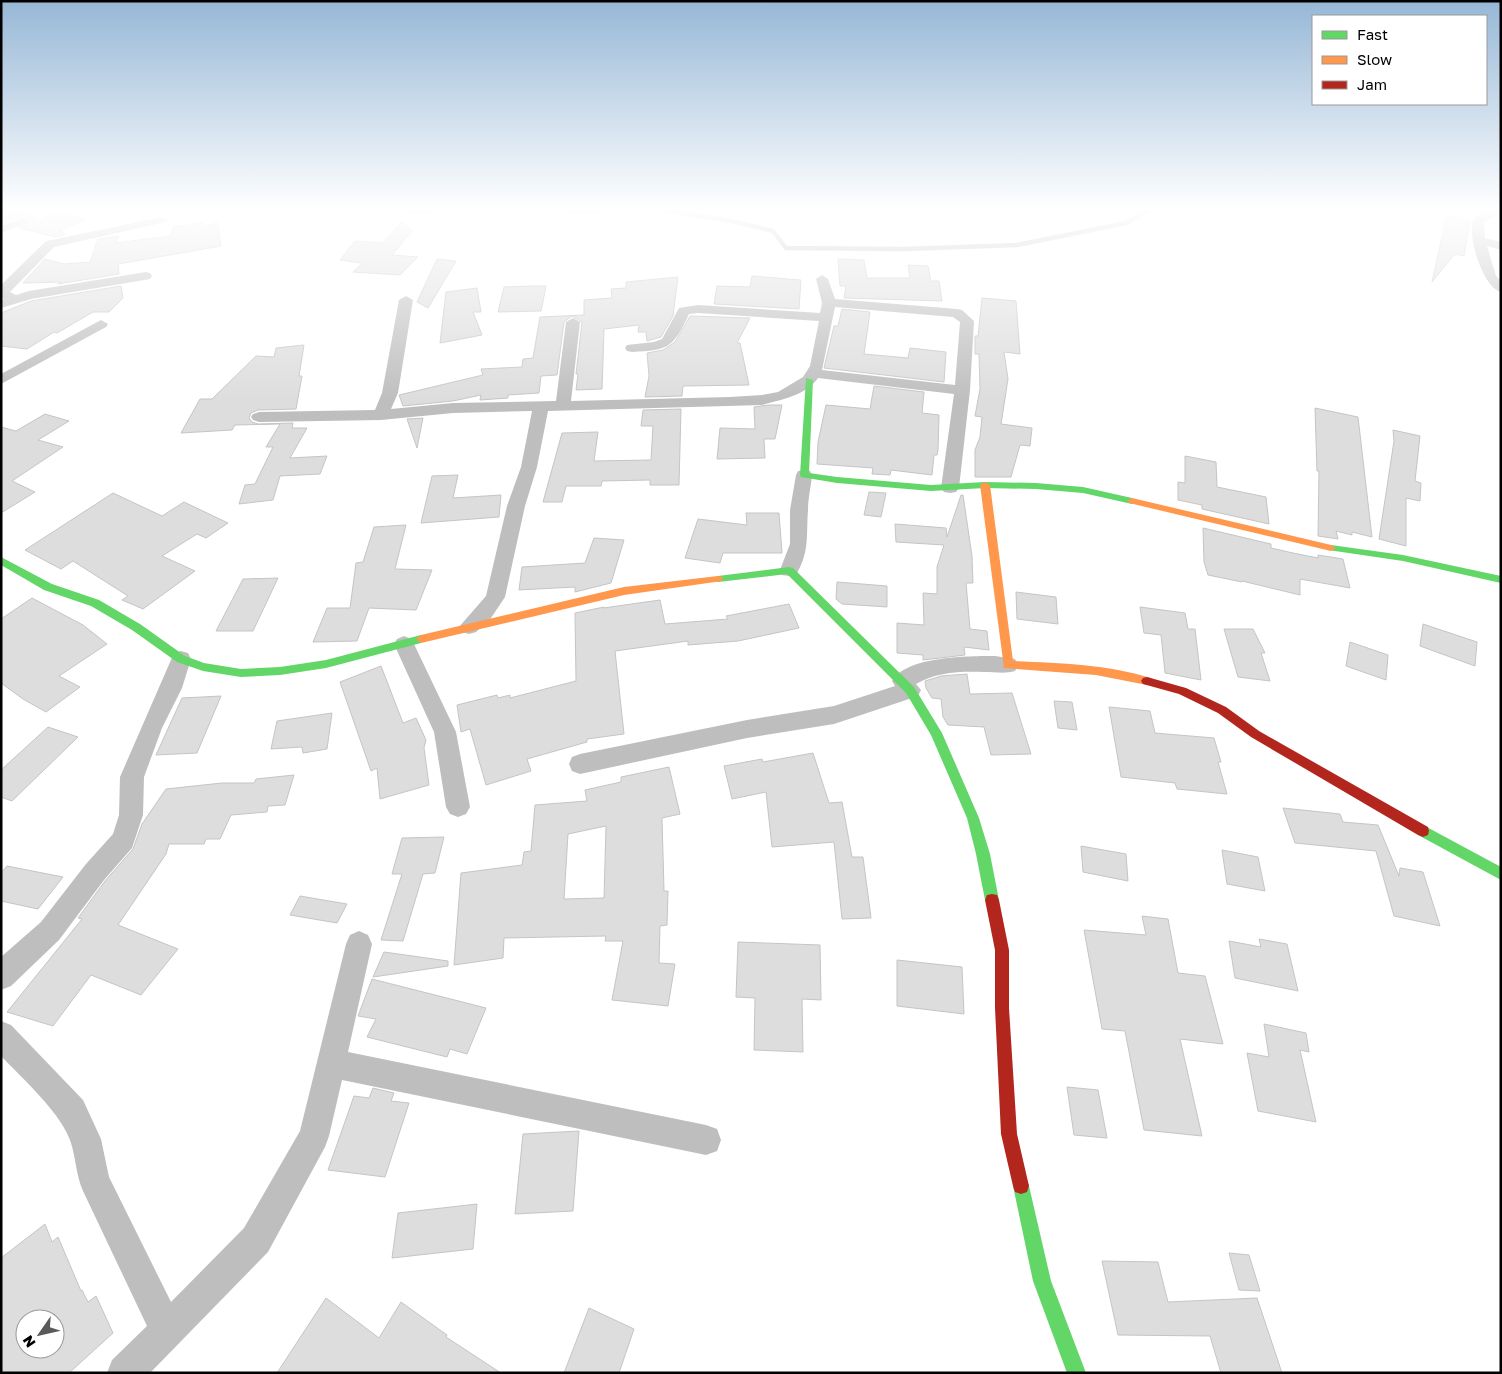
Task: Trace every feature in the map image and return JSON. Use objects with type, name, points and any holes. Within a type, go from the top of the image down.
[{"type":"street","points":[[20,273],[6,287],[3,293],[7,301],[146,276]]},
{"type":"street","points":[[1489,273],[1490,277],[1501,288]]},
{"type":"street","points":[[789,570],[798,544],[799,510],[804,475],[811,377],[817,366],[829,302],[822,279]]},
{"type":"street","points":[[381,415],[390,392],[406,300]]},
{"type":"street","points":[[829,302],[957,313],[967,321],[962,390],[950,488]]},
{"type":"street","points":[[632,348],[660,346],[669,341],[684,311],[698,309],[825,317]]},
{"type":"street","points":[[563,405],[573,322]]},
{"type":"street","points":[[1,380],[101,324]]},
{"type":"street","points":[[259,417],[381,415],[454,408],[541,405],[762,400],[783,395],[811,377],[962,390]]},
{"type":"street","points":[[469,627],[484,613],[495,597],[516,506],[529,467],[541,405]]},
{"type":"street","points":[[804,475],[872,483],[950,488],[985,485],[1036,486],[1083,490],[1320,546],[1404,558],[1501,580]]},
{"type":"street","points":[[985,485],[1008,665]]},
{"type":"street","points":[[1,560],[48,586],[95,603],[136,627],[181,660],[203,667],[241,673],[280,671],[326,664],[469,627],[624,591],[789,570]]},
{"type":"street","points":[[789,570],[907,686],[936,733],[973,818],[1002,950],[1002,1008],[1008,1134],[1042,1281],[1077,1373]]},
{"type":"street","points":[[404,644],[445,732],[458,807]]},
{"type":"street","points":[[1,976],[50,931],[95,872],[124,840],[131,814],[132,776],[151,728],[171,688],[181,660]]},
{"type":"street","points":[[580,764],[747,729],[834,714],[907,686],[921,671],[935,668],[974,663],[1070,668],[1121,674],[1182,691],[1222,710],[1255,734],[1501,874]]},
{"type":"street","points":[[125,1373],[166,1329],[256,1240],[314,1136],[359,944]]},
{"type":"street","points":[[1,1035],[72,1111],[86,1139],[94,1180],[166,1329]]},
{"type":"street","points":[[331,1063],[706,1140]]},
{"type":"building","points":[[32,273],[119,274],[58,284],[62,282],[23,283]]},
{"type":"building","points":[[371,273],[402,273],[400,275]]},
{"type":"building","points":[[430,273],[449,273],[428,308],[417,302]]},
{"type":"building","points":[[839,273],[866,273],[867,278],[910,278],[909,273],[929,273],[931,281],[939,281],[942,301],[844,298],[846,286],[840,286]]},
{"type":"building","points":[[1434,273],[1439,273],[1432,282]]},
{"type":"building","points":[[752,276],[801,280],[799,309],[714,304],[717,286],[750,287]]},
{"type":"building","points":[[678,277],[673,316],[661,337],[647,341],[646,332],[638,332],[639,325],[604,329],[602,389],[576,390],[582,322],[572,316],[564,322],[557,375],[541,376],[539,393],[508,395],[508,398],[480,400],[481,395],[453,401],[403,406],[399,395],[483,375],[481,369],[522,367],[523,359],[533,358],[540,317],[584,315],[584,300],[612,298],[611,289],[626,288],[626,282]]},
{"type":"building","points":[[121,286],[123,298],[109,312],[93,312],[57,333],[54,332],[27,349],[1,346],[1,313],[31,301]]},
{"type":"building","points":[[546,286],[541,311],[498,312],[504,287]]},
{"type":"building","points":[[477,288],[481,312],[473,312],[482,335],[440,343],[446,292]]},
{"type":"building","points":[[982,298],[1016,301],[1020,354],[1004,352],[1008,379],[1001,424],[1032,428],[1030,446],[1020,445],[1011,477],[975,477],[975,450],[980,437],[982,417],[975,416],[980,389],[979,354],[975,354],[975,336],[978,336]]},
{"type":"building","points":[[842,309],[870,312],[864,354],[908,358],[910,348],[946,352],[944,382],[824,368],[834,326],[838,326]]},
{"type":"building","points":[[690,316],[750,318],[737,343],[740,343],[749,385],[683,386],[682,396],[645,397],[649,376],[647,353],[663,350],[675,342]]},
{"type":"building","points":[[304,345],[299,376],[302,376],[296,409],[258,410],[251,413],[249,418],[252,422],[258,424],[293,423],[292,428],[307,428],[290,458],[327,456],[320,474],[280,476],[273,500],[239,504],[245,485],[255,484],[273,447],[266,447],[280,424],[235,425],[232,430],[181,433],[200,399],[212,399],[256,356],[274,357],[276,348]]},
{"type":"building","points":[[874,386],[924,392],[922,413],[939,415],[938,450],[937,455],[934,455],[932,475],[891,470],[890,475],[872,474],[873,468],[817,464],[818,442],[826,405],[870,409]]},
{"type":"building","points":[[782,405],[775,439],[764,439],[765,458],[717,459],[720,428],[755,429],[754,407]]},
{"type":"building","points":[[1315,408],[1358,417],[1372,537],[1352,532],[1352,535],[1336,531],[1338,539],[1318,536],[1319,471],[1317,471]]},
{"type":"building","points":[[681,409],[679,485],[650,485],[650,480],[602,481],[601,486],[566,486],[562,502],[543,502],[562,433],[598,432],[594,461],[651,460],[653,426],[641,426],[643,410]]},
{"type":"building","points":[[45,414],[69,421],[38,440],[63,447],[12,481],[35,492],[1,513],[1,427],[16,431]]},
{"type":"building","points":[[423,418],[417,448],[407,419]]},
{"type":"building","points":[[1393,430],[1420,436],[1415,481],[1421,483],[1420,501],[1406,498],[1406,546],[1379,539],[1394,441]]},
{"type":"building","points":[[1185,456],[1216,462],[1217,487],[1266,497],[1269,524],[1202,509],[1202,505],[1178,500],[1178,482],[1185,483]]},
{"type":"building","points":[[458,475],[453,498],[501,495],[499,517],[421,523],[432,476]]},
{"type":"building","points":[[869,492],[886,493],[881,517],[864,515]]},
{"type":"building","points":[[113,493],[162,516],[184,502],[228,523],[206,538],[197,534],[162,556],[195,571],[143,609],[122,600],[128,596],[73,561],[61,569],[25,550]]},
{"type":"building","points":[[961,495],[963,495],[972,556],[973,583],[966,583],[970,629],[987,631],[989,650],[964,647],[965,655],[923,660],[923,655],[897,653],[897,623],[924,625],[923,593],[937,594],[937,567],[944,545],[896,542],[895,524],[946,528],[947,537]]},
{"type":"building","points":[[746,513],[779,513],[782,553],[723,553],[720,563],[685,558],[698,519],[747,525]]},
{"type":"building","points":[[406,525],[395,569],[432,570],[416,610],[369,608],[357,641],[313,642],[327,608],[350,608],[356,563],[363,562],[374,527]]},
{"type":"building","points":[[1203,528],[1271,544],[1271,548],[1293,553],[1318,558],[1318,555],[1343,559],[1350,588],[1300,579],[1300,595],[1208,575],[1204,562]]},
{"type":"building","points":[[594,538],[624,540],[611,583],[575,592],[575,587],[519,590],[522,567],[585,563]]},
{"type":"building","points":[[278,578],[253,631],[216,631],[243,579]]},
{"type":"building","points":[[837,582],[887,586],[887,607],[842,604],[836,599]]},
{"type":"building","points":[[1016,592],[1056,597],[1058,624],[1017,619]]},
{"type":"building","points":[[32,598],[83,625],[107,644],[59,676],[80,687],[46,712],[23,699],[1,683],[1,619]]},
{"type":"building","points":[[660,600],[665,624],[728,619],[726,616],[789,604],[799,628],[738,641],[688,645],[688,641],[615,651],[624,734],[587,739],[587,742],[527,759],[531,771],[486,785],[470,729],[461,732],[457,705],[497,695],[498,698],[510,695],[510,698],[576,681],[575,613],[604,607]]},
{"type":"building","points":[[1140,607],[1185,613],[1188,629],[1195,629],[1201,680],[1165,673],[1161,635],[1144,633]]},
{"type":"building","points":[[1423,624],[1477,642],[1475,666],[1420,646]]},
{"type":"building","points":[[1224,629],[1253,629],[1265,653],[1261,653],[1270,681],[1238,677]]},
{"type":"building","points":[[1350,642],[1388,655],[1386,680],[1346,666]]},
{"type":"building","points":[[381,666],[403,723],[416,718],[426,740],[424,748],[429,785],[380,799],[377,768],[371,771],[340,682]]},
{"type":"building","points":[[967,674],[970,694],[1012,693],[1031,754],[991,755],[984,727],[948,725],[943,717],[941,699],[932,698],[926,688],[925,681],[941,676]]},
{"type":"building","points":[[221,696],[197,753],[156,755],[182,698]]},
{"type":"building","points":[[1054,701],[1072,702],[1077,730],[1058,728]]},
{"type":"building","points":[[1109,707],[1150,711],[1155,733],[1214,738],[1221,762],[1218,762],[1227,794],[1177,789],[1175,783],[1121,777]]},
{"type":"building","points":[[332,713],[327,749],[303,753],[302,747],[271,749],[277,721]]},
{"type":"building","points":[[48,727],[78,737],[12,801],[1,797],[1,770]]},
{"type":"building","points":[[813,753],[829,803],[842,802],[852,857],[863,857],[871,918],[842,919],[834,842],[772,847],[766,792],[732,799],[724,766],[762,759],[763,762]]},
{"type":"building","points":[[669,767],[680,814],[662,818],[664,891],[668,891],[667,925],[660,926],[659,963],[675,964],[668,1006],[612,1000],[623,941],[605,941],[606,936],[504,938],[503,958],[454,965],[461,873],[522,865],[524,852],[531,851],[535,805],[587,801],[585,790],[621,782],[621,777]],"holes":[[[606,826],[604,898],[564,899],[568,834]]]},
{"type":"building","points":[[294,775],[285,805],[268,806],[267,812],[231,815],[220,839],[206,839],[204,844],[169,844],[166,854],[118,925],[178,949],[141,995],[91,975],[53,1026],[7,1012],[82,919],[78,918],[105,881],[133,849],[142,824],[166,789],[222,783],[254,783],[256,779]]},
{"type":"building","points":[[1283,808],[1340,814],[1343,822],[1378,825],[1399,876],[1400,868],[1423,872],[1440,926],[1394,916],[1376,851],[1295,843]]},
{"type":"building","points":[[444,837],[435,873],[423,874],[403,941],[381,940],[402,874],[392,874],[402,838]]},
{"type":"building","points":[[1081,846],[1126,854],[1128,881],[1083,872]]},
{"type":"building","points":[[1222,850],[1258,857],[1265,891],[1227,884]]},
{"type":"building","points":[[7,866],[63,877],[38,909],[1,901],[1,873]]},
{"type":"building","points":[[300,896],[347,904],[337,923],[290,915]]},
{"type":"building","points":[[1142,916],[1168,919],[1178,973],[1205,976],[1223,1044],[1180,1039],[1202,1136],[1144,1130],[1125,1031],[1102,1029],[1084,930],[1146,935]]},
{"type":"building","points":[[1259,939],[1287,944],[1298,991],[1235,978],[1229,941],[1261,947]]},
{"type":"building","points":[[738,942],[820,945],[821,1000],[802,999],[803,1052],[754,1050],[755,998],[736,997]]},
{"type":"building","points":[[384,952],[448,961],[448,966],[373,977]]},
{"type":"building","points":[[897,960],[962,967],[964,1014],[897,1006]]},
{"type":"building","points":[[372,979],[486,1008],[467,1054],[450,1049],[447,1057],[367,1037],[376,1019],[358,1016]]},
{"type":"building","points":[[1264,1024],[1306,1033],[1309,1052],[1300,1050],[1316,1122],[1258,1111],[1247,1053],[1269,1057]]},
{"type":"building","points":[[1067,1087],[1098,1090],[1107,1138],[1074,1135]]},
{"type":"building","points":[[373,1088],[394,1093],[391,1101],[409,1103],[385,1177],[328,1170],[354,1096],[369,1098]]},
{"type":"building","points":[[579,1131],[573,1211],[515,1214],[523,1134]]},
{"type":"building","points":[[477,1204],[473,1249],[392,1258],[398,1213]]},
{"type":"building","points":[[45,1224],[52,1242],[58,1237],[81,1291],[88,1302],[96,1296],[113,1333],[69,1373],[1,1373],[1,1258]]},
{"type":"building","points":[[1229,1253],[1249,1255],[1260,1291],[1239,1290]]},
{"type":"building","points":[[1102,1261],[1158,1262],[1168,1302],[1257,1298],[1282,1373],[1221,1373],[1210,1336],[1118,1335]]},
{"type":"building","points":[[326,1298],[379,1338],[401,1302],[447,1335],[446,1337],[501,1373],[277,1373]]},
{"type":"building","points":[[589,1308],[634,1329],[619,1373],[564,1373]]},
{"type":"traffic: fast","points":[[809,380],[804,475],[837,480],[931,488],[985,485],[1036,486],[1083,490],[1132,501]]},
{"type":"traffic: fast","points":[[1331,548],[1403,558],[1501,580]]},
{"type":"traffic: fast","points":[[1,560],[48,587],[95,603],[136,627],[181,659],[203,667],[241,673],[280,671],[326,664],[421,639]]},
{"type":"traffic: fast","points":[[718,579],[789,570],[910,690],[936,733],[973,818],[983,854],[992,900]]},
{"type":"traffic: fast","points":[[1423,831],[1501,874]]},
{"type":"traffic: fast","points":[[1021,1186],[1042,1281],[1077,1373]]},
{"type":"traffic: slow","points":[[985,485],[1008,665],[1096,671],[1147,681]]},
{"type":"traffic: slow","points":[[1132,501],[1331,548]]},
{"type":"traffic: slow","points":[[421,639],[624,591],[718,579]]},
{"type":"traffic: jam","points":[[1147,681],[1182,691],[1222,710],[1255,734],[1423,831]]},
{"type":"traffic: jam","points":[[992,900],[1002,950],[1002,1008],[1009,1134],[1021,1186]]}]
